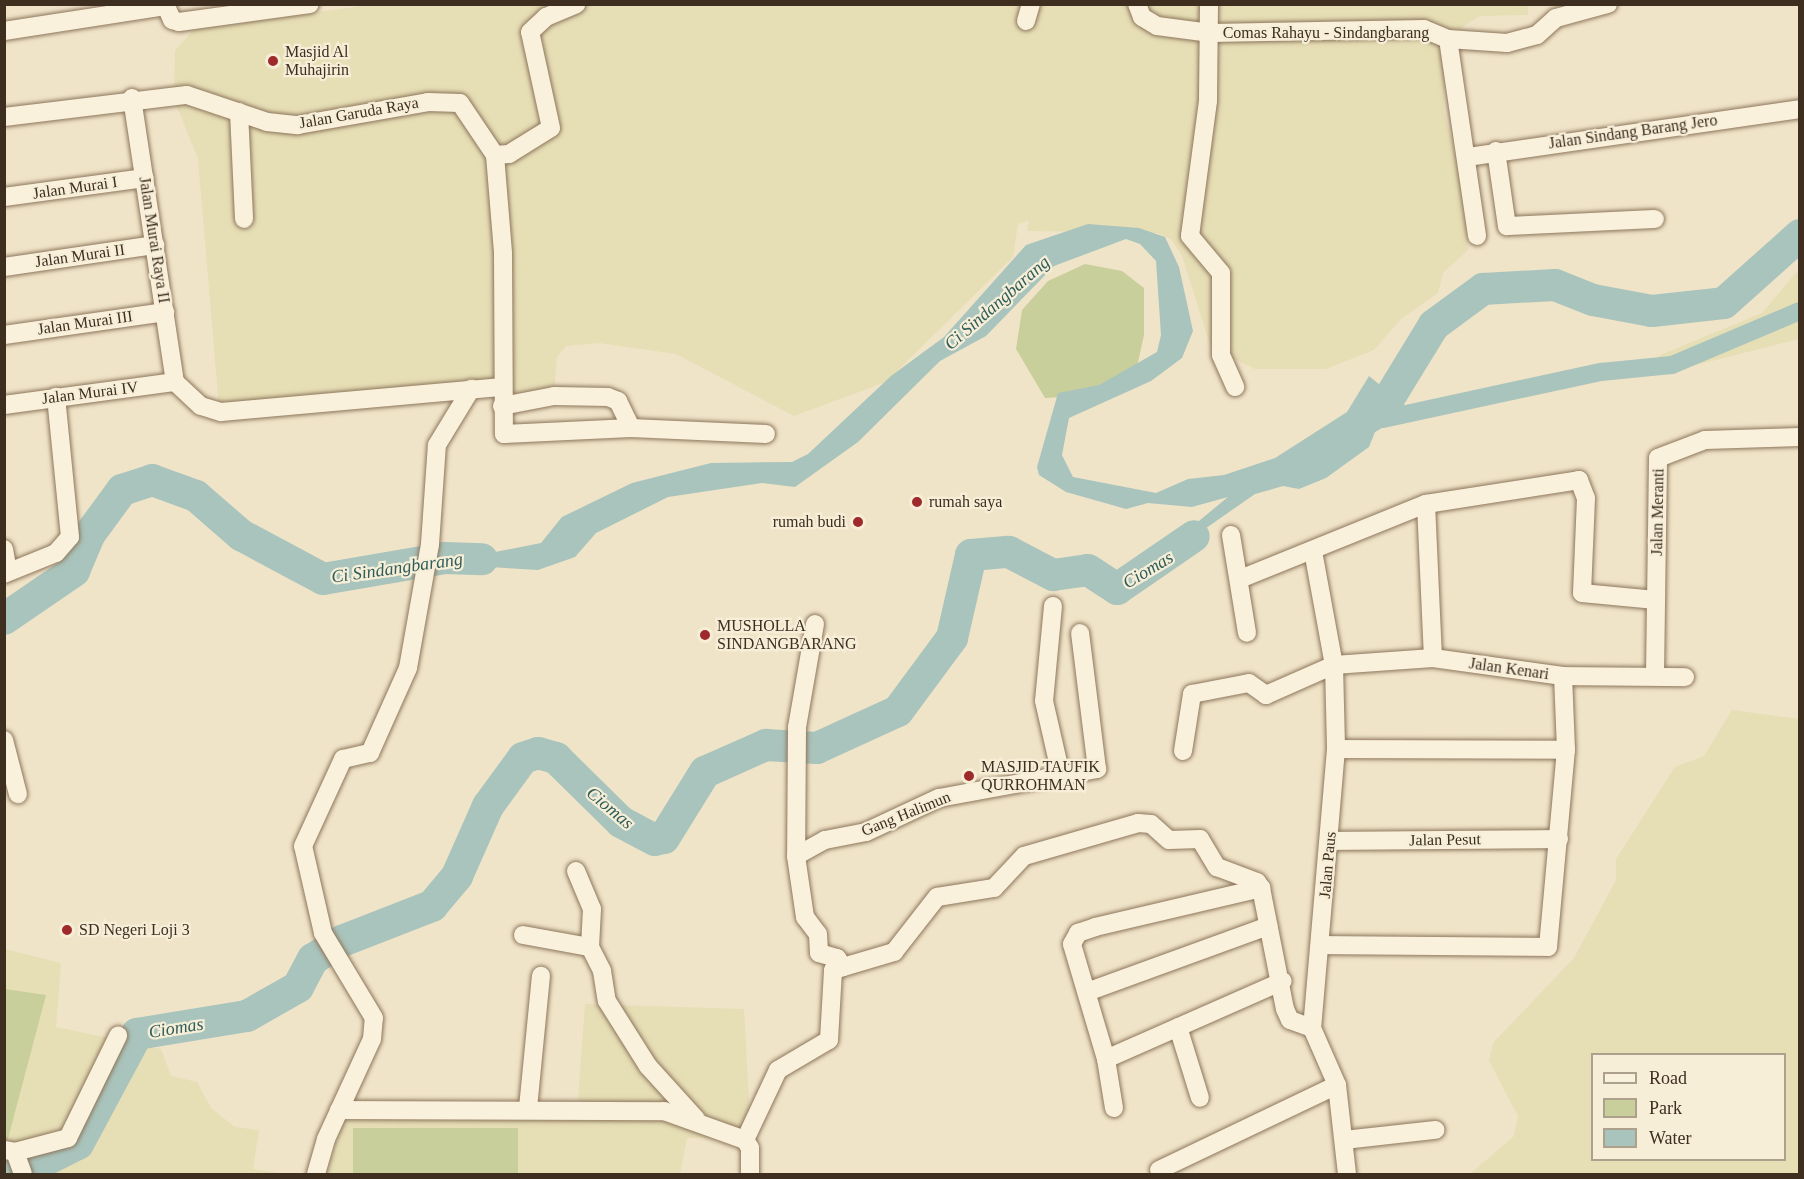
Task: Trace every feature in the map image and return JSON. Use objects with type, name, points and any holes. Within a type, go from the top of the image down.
[{"type":"street","points":[[576,4],[546,17],[530,32],[551,128],[518,150],[495,155],[503,253],[501,387],[504,434],[631,428],[766,434]]},
{"type":"street","name":"Comas Rahayu - Sindangbarang","points":[[1137,4],[1142,17],[1157,26],[1211,33],[1424,29],[1448,39],[1507,43],[1537,35],[1556,18],[1608,4]]},
{"type":"street","points":[[1209,4],[1211,33],[1190,236],[1221,273],[1221,355],[1235,387]]},
{"type":"street","points":[[4,31],[165,5],[172,20],[180,22],[232,10],[306,5]]},
{"type":"street","points":[[1448,39],[1477,236]]},
{"type":"street","name":"Jalan Garuda Raya","points":[[4,117],[132,98],[187,95],[267,122],[298,125],[438,100],[467,106],[495,155]]},
{"type":"street","name":"Jalan Murai Raya II","points":[[132,98],[175,382]]},
{"type":"street","name":"Jalan Sindang Barang Jero","points":[[1467,157],[1496,151],[1800,109]]},
{"type":"street","points":[[239,112],[244,219]]},
{"type":"street","points":[[1496,151],[1507,226],[1655,219]]},
{"type":"street","name":"Jalan Murai I","points":[[4,197],[145,178]]},
{"type":"street","name":"Jalan Murai II","points":[[4,267],[155,245]]},
{"type":"street","name":"Jalan Murai III","points":[[4,335],[165,312]]},
{"type":"street","points":[[175,382],[201,406],[221,412],[501,387]]},
{"type":"street","name":"Jalan Murai IV","points":[[4,405],[175,382]]},
{"type":"street","points":[[316,1174],[339,1110],[374,1026],[364,996],[323,933],[301,856],[303,846],[343,759],[370,753],[388,718],[408,668],[430,540],[437,445],[471,389]]},
{"type":"street","points":[[502,406],[554,396],[608,397],[618,401],[631,428]]},
{"type":"street","points":[[4,549],[6,573],[56,553],[70,537],[56,397]]},
{"type":"street","name":"Jalan Meranti","points":[[1655,675],[1658,458],[1705,440],[1800,437]]},
{"type":"street","points":[[1240,579],[1426,504],[1579,480],[1586,498],[1582,593],[1656,600]]},
{"type":"street","points":[[1426,504],[1433,658]]},
{"type":"street","points":[[1231,535],[1247,633]]},
{"type":"street","name":"Jalan Paus","points":[[1312,1028],[1322,945],[1336,749],[1334,665],[1313,551]]},
{"type":"street","points":[[1053,606],[1044,700],[1060,771]]},
{"type":"street","points":[[815,624],[796,743],[798,764],[796,856],[805,918],[818,934],[819,953],[837,958],[843,967]]},
{"type":"street","name":"Gang Halimun","points":[[796,856],[825,840],[866,832],[939,798],[1060,771],[1097,769],[1080,633]]},
{"type":"street","name":"Jalan Kenari","points":[[1183,751],[1192,694],[1249,683],[1266,695],[1334,665],[1433,658],[1563,676],[1685,677]]},
{"type":"street","points":[[1322,945],[1545,948],[1550,944],[1566,750],[1563,676]]},
{"type":"street","points":[[4,740],[18,794]]},
{"type":"street","points":[[1336,749],[1566,750]]},
{"type":"street","points":[[745,1140],[778,1070],[829,1040],[830,978],[843,967],[894,952],[937,897],[994,888],[1024,856],[1138,823],[1152,824],[1169,840],[1200,838],[1217,867],[1261,888]]},
{"type":"street","name":"Jalan Pesut","points":[[1330,842],[1559,839]]},
{"type":"street","points":[[576,871],[592,909],[590,947],[616,1018],[696,1119]]},
{"type":"street","points":[[1261,888],[1290,1020],[1312,1028],[1337,1085],[1347,1174]]},
{"type":"street","points":[[1114,1108],[1106,1059],[1072,944],[1078,933],[1261,888]]},
{"type":"street","points":[[1087,992],[1269,926]]},
{"type":"street","points":[[523,935],[590,947]]},
{"type":"street","points":[[528,1108],[541,976]]},
{"type":"street","points":[[1106,1059],[1282,981]]},
{"type":"street","points":[[1178,1027],[1200,1098]]},
{"type":"street","points":[[23,1174],[10,1151],[68,1138],[118,1036]]},
{"type":"street","points":[[1159,1170],[1337,1085]]},
{"type":"street","points":[[339,1110],[528,1108],[664,1111],[696,1119],[745,1140],[750,1148],[750,1174]]},
{"type":"street","points":[[1344,1140],[1435,1130]]},
{"type":"shaded area","points":[[377,4],[1528,5],[1528,15],[1480,16],[1468,23],[1453,36],[1444,69],[1444,111],[1462,181],[1468,250],[1443,273],[1438,293],[1401,319],[1374,350],[1326,369],[1255,369],[1211,348],[1182,256],[1171,239],[1157,233],[1027,231],[1029,220],[1018,224],[1013,257],[886,382],[794,416],[676,354],[599,343],[566,346],[557,357],[554,391],[219,407],[198,159],[174,99],[175,51],[194,29]]},
{"type":"shaded area","points":[[1799,269],[1799,339],[1668,372],[1658,356],[1762,313]]},
{"type":"shaded area","points":[[1732,710],[1799,719],[1799,1174],[1470,1174],[1514,1136],[1518,1116],[1489,1061],[1493,1043],[1574,958],[1616,880],[1616,859],[1675,767],[1704,756]]},
{"type":"shaded area","points":[[5,949],[61,963],[56,1027],[161,1049],[171,1076],[197,1082],[211,1108],[235,1127],[259,1130],[253,1169],[288,1174],[5,1174]]},
{"type":"shaded area","points":[[585,1004],[744,1009],[751,1136],[687,1138],[680,1174],[327,1174],[343,1119],[603,1118],[578,1099]]},
{"type":"green space","points":[[1085,264],[1122,271],[1144,288],[1144,335],[1137,367],[1096,395],[1045,398],[1016,349],[1022,310],[1048,281]]},
{"type":"green space","points":[[5,989],[46,995],[5,1150]]},
{"type":"green space","points":[[353,1128],[518,1128],[518,1174],[353,1174]]},
{"type":"water","points":[[1088,224],[1139,228],[1165,237],[1179,267],[1193,331],[1182,358],[1151,381],[1069,418],[1062,455],[1073,477],[1156,493],[1188,479],[1224,475],[1275,458],[1347,412],[1369,376],[1407,407],[1407,414],[1375,432],[1369,447],[1326,478],[1299,489],[1283,486],[1255,494],[1199,533],[1186,553],[1147,571],[1148,563],[1228,497],[1192,507],[1148,503],[1126,509],[1066,492],[1039,475],[1037,467],[1058,393],[1099,385],[1157,352],[1161,335],[1156,261],[1140,244],[1126,239],[1054,266],[986,336],[940,361],[858,442],[795,487],[762,483],[668,497],[596,533],[575,557],[538,570],[438,564],[441,548],[485,554],[541,543],[562,517],[632,483],[711,463],[792,462],[808,454],[891,376],[944,337],[1026,245]]},
{"type":"waterway","name":"Ci Sindangbarang","points":[[1359,424],[1388,400],[1434,325],[1483,289],[1555,285],[1593,300],[1652,311],[1724,303],[1800,235]]},
{"type":"waterway","points":[[1383,419],[1601,372],[1672,365],[1800,311]]},
{"type":"waterway","name":"Ci Sindangbarang","points":[[4,619],[74,571],[89,535],[122,490],[152,480],[196,496],[241,535],[323,579],[445,558],[482,559]]},
{"type":"waterway","name":"Ciomas","points":[[4,1159],[44,1161],[78,1144],[137,1034],[247,1016],[298,987],[313,959],[342,941],[432,906],[457,876],[488,806],[523,758],[538,753],[556,758],[621,822],[655,840],[664,838],[705,772],[766,745],[817,748],[898,711],[952,638],[971,555],[1009,552],[1053,575],[1088,570],[1117,589],[1194,536]]},
{"type":"place","name":"Masjid Al Muhajirin","points":[[273,61]]},
{"type":"place","name":"rumah saya","points":[[917,502]]},
{"type":"place","name":"rumah budi","points":[[858,522]]},
{"type":"place","name":"MUSHOLLA SINDANGBARANG","points":[[705,635]]},
{"type":"place","name":"MASJID TAUFIK QURROHMAN","points":[[969,776]]},
{"type":"place","name":"SD Negeri Loji 3","points":[[67,930]]}]
